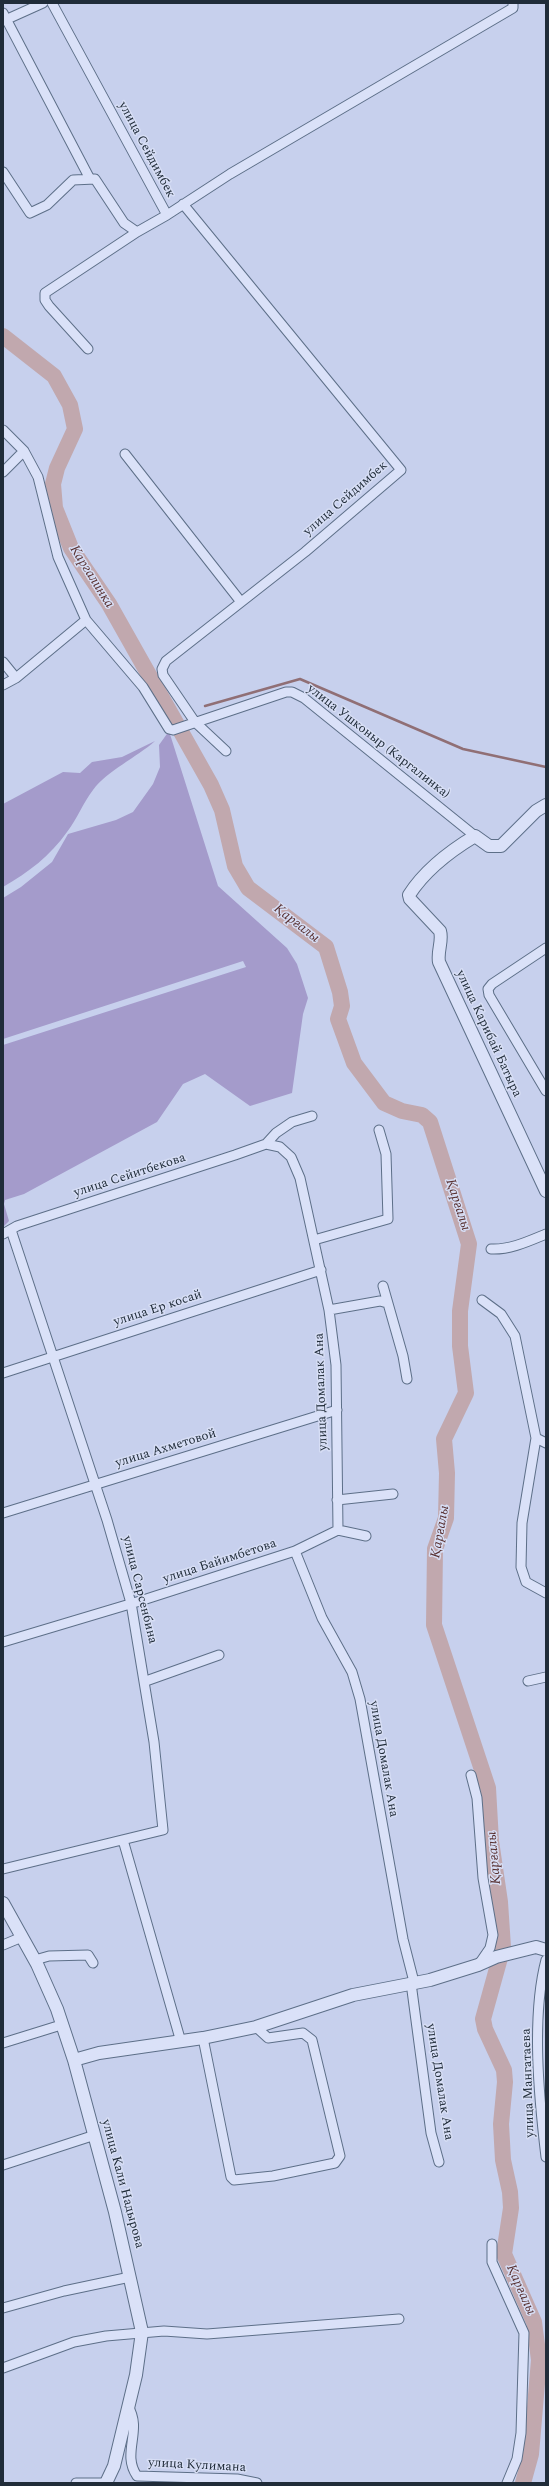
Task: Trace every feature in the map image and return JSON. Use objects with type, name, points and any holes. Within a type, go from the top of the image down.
[{"type":"street","points":[[43,3],[4,18],[90,179]]},
{"type":"street","name":"улица Сейдимбек","points":[[52,3],[167,215],[137,232],[45,293],[45,300],[49,306],[88,349]]},
{"type":"street","points":[[167,215],[182,204],[307,128],[513,8],[513,3]]},
{"type":"street","points":[[3,172],[30,213],[48,205],[73,180],[95,179],[100,184],[124,223],[137,232]]},
{"type":"street","name":"улица Сейдимбек","points":[[182,204],[401,470],[305,552],[170,658],[162,669],[163,676],[195,722],[226,751]]},
{"type":"street","points":[[3,430],[24,451],[38,477],[58,557],[86,620],[16,678],[3,685]]},
{"type":"street","points":[[3,472],[24,451]]},
{"type":"street","points":[[126,454],[241,602]]},
{"type":"street","name":"улица Ушконыр (Каргалинка)","points":[[86,620],[143,687],[169,729],[174,730],[286,692],[292,692],[304,698],[475,836]]},
{"type":"street","points":[[3,662],[16,678]]},
{"type":"street","points":[[475,836],[489,846],[501,846],[536,811],[546,805]]},
{"type":"street","name":"улица Карибай Батыра","points":[[475,836],[452,850],[417,884],[409,895],[410,899],[440,931],[442,936],[437,953],[439,962],[546,1191]]},
{"type":"street","points":[[546,948],[492,984],[488,989],[489,996],[546,1091]]},
{"type":"street","points":[[266,1144],[276,1133],[292,1122],[312,1116]]},
{"type":"street","points":[[314,1240],[388,1219],[386,1154],[379,1130]]},
{"type":"street","name":"улица Сейитбекова","points":[[7,1232],[17,1226],[266,1144]]},
{"type":"street","name":"улица Домалак Ана","points":[[266,1144],[280,1147],[291,1156],[300,1178],[329,1310],[336,1365],[338,1530]]},
{"type":"street","name":"улица Сарсенбина","points":[[3,1869],[163,1830],[146,1681],[131,1603],[54,1356],[7,1232]]},
{"type":"street","points":[[491,1249],[500,1250],[524,1243],[546,1234]]},
{"type":"street","name":"улица Ер косай","points":[[3,1373],[321,1270]]},
{"type":"street","points":[[382,1286],[404,1356],[407,1379]]},
{"type":"street","points":[[482,1300],[501,1314],[515,1336],[536,1438],[522,1523],[521,1567],[526,1582],[546,1593]]},
{"type":"street","points":[[329,1310],[380,1301],[387,1303]]},
{"type":"street","name":"улица Ахметовой","points":[[3,1513],[337,1410]]},
{"type":"street","points":[[536,1438],[546,1443]]},
{"type":"street","points":[[337,1500],[393,1494]]},
{"type":"street","points":[[338,1530],[366,1536]]},
{"type":"street","name":"улица Байимбетова","points":[[3,1642],[295,1551],[338,1530]]},
{"type":"street","name":"улица Домалак Ана","points":[[295,1551],[322,1618],[352,1672],[360,1699],[403,1940],[412,1982],[431,2133],[439,2162]]},
{"type":"street","points":[[146,1681],[219,1655]]},
{"type":"street","points":[[528,1682],[546,1677]]},
{"type":"street","points":[[471,1775],[477,1798],[483,1878],[493,1935],[490,1948],[478,1965]]},
{"type":"street","points":[[123,1840],[181,2042]]},
{"type":"street","name":"улица Кали Надырова","points":[[3,1903],[35,1960],[57,2009],[61,2025],[74,2060],[95,2135],[142,2332],[139,2360],[114,2466],[106,2483]]},
{"type":"street","points":[[3,1945],[22,1937]]},
{"type":"street","points":[[74,2060],[99,2053],[181,2042],[256,2027],[353,1995],[412,1982],[430,1980],[502,1956],[536,1947],[546,1958]]},
{"type":"street","points":[[35,1960],[49,1956],[88,1955],[92,1963]]},
{"type":"street","name":"улица Мангатаева","points":[[546,1958],[544,1999],[538,2041],[542,2074],[546,2157]]},
{"type":"street","points":[[3,2043],[61,2025]]},
{"type":"street","points":[[203,2038],[231,2177],[234,2180],[273,2176],[335,2163],[340,2156],[312,2040],[303,2033],[268,2038],[256,2027]]},
{"type":"street","points":[[3,2165],[95,2135]]},
{"type":"street","points":[[492,2244],[492,2262],[524,2333],[521,2432],[517,2459],[508,2483]]},
{"type":"street","points":[[3,2308],[64,2291],[130,2277]]},
{"type":"street","points":[[3,2368],[74,2342],[142,2332],[207,2334],[399,2319]]},
{"type":"street","name":"улица Кулимана","points":[[128,2406],[134,2416],[130,2461],[137,2476],[237,2479],[257,2483]]},
{"type":"street","points":[[76,2483],[106,2483]]},
{"type":"shaded area","points":[[169,731],[218,886],[287,948],[297,964],[308,998],[303,1014],[292,1093],[250,1106],[205,1074],[183,1084],[157,1122],[24,1194],[5,1200],[4,1204],[9,1221],[3,1227],[3,1045],[246,967],[243,961],[3,1039],[3,898],[21,887],[52,862],[68,834],[116,820],[133,812],[153,784],[160,767],[159,745]]},
{"type":"shaded area","points":[[155,741],[106,776],[89,795],[71,827],[53,849],[30,869],[3,887],[3,804],[63,772],[80,773],[92,762],[122,757]]},
{"type":"waterway","name":"Қарғалы","points":[[3,336],[54,376],[70,405],[75,429],[57,468],[53,484],[55,508],[71,548],[109,604],[211,785],[222,810],[235,866],[248,888],[326,947],[340,992],[342,1006],[338,1019],[354,1063],[384,1103],[402,1111],[422,1115],[430,1122],[469,1244],[460,1311],[460,1346],[466,1393],[444,1439],[447,1473],[446,1518],[435,1549],[434,1625],[488,1788],[491,1841],[500,1902],[503,1947],[483,2019],[485,2029],[504,2070],[505,2082],[501,2124],[503,2160],[510,2192],[511,2208],[504,2254],[534,2322],[539,2360],[531,2454],[523,2483]]},
{"type":"waterway","points":[[205,706],[300,679],[463,749],[546,767]]},
{"type":"water label","name":"Каргалинка","points":[[91,577]]}]
